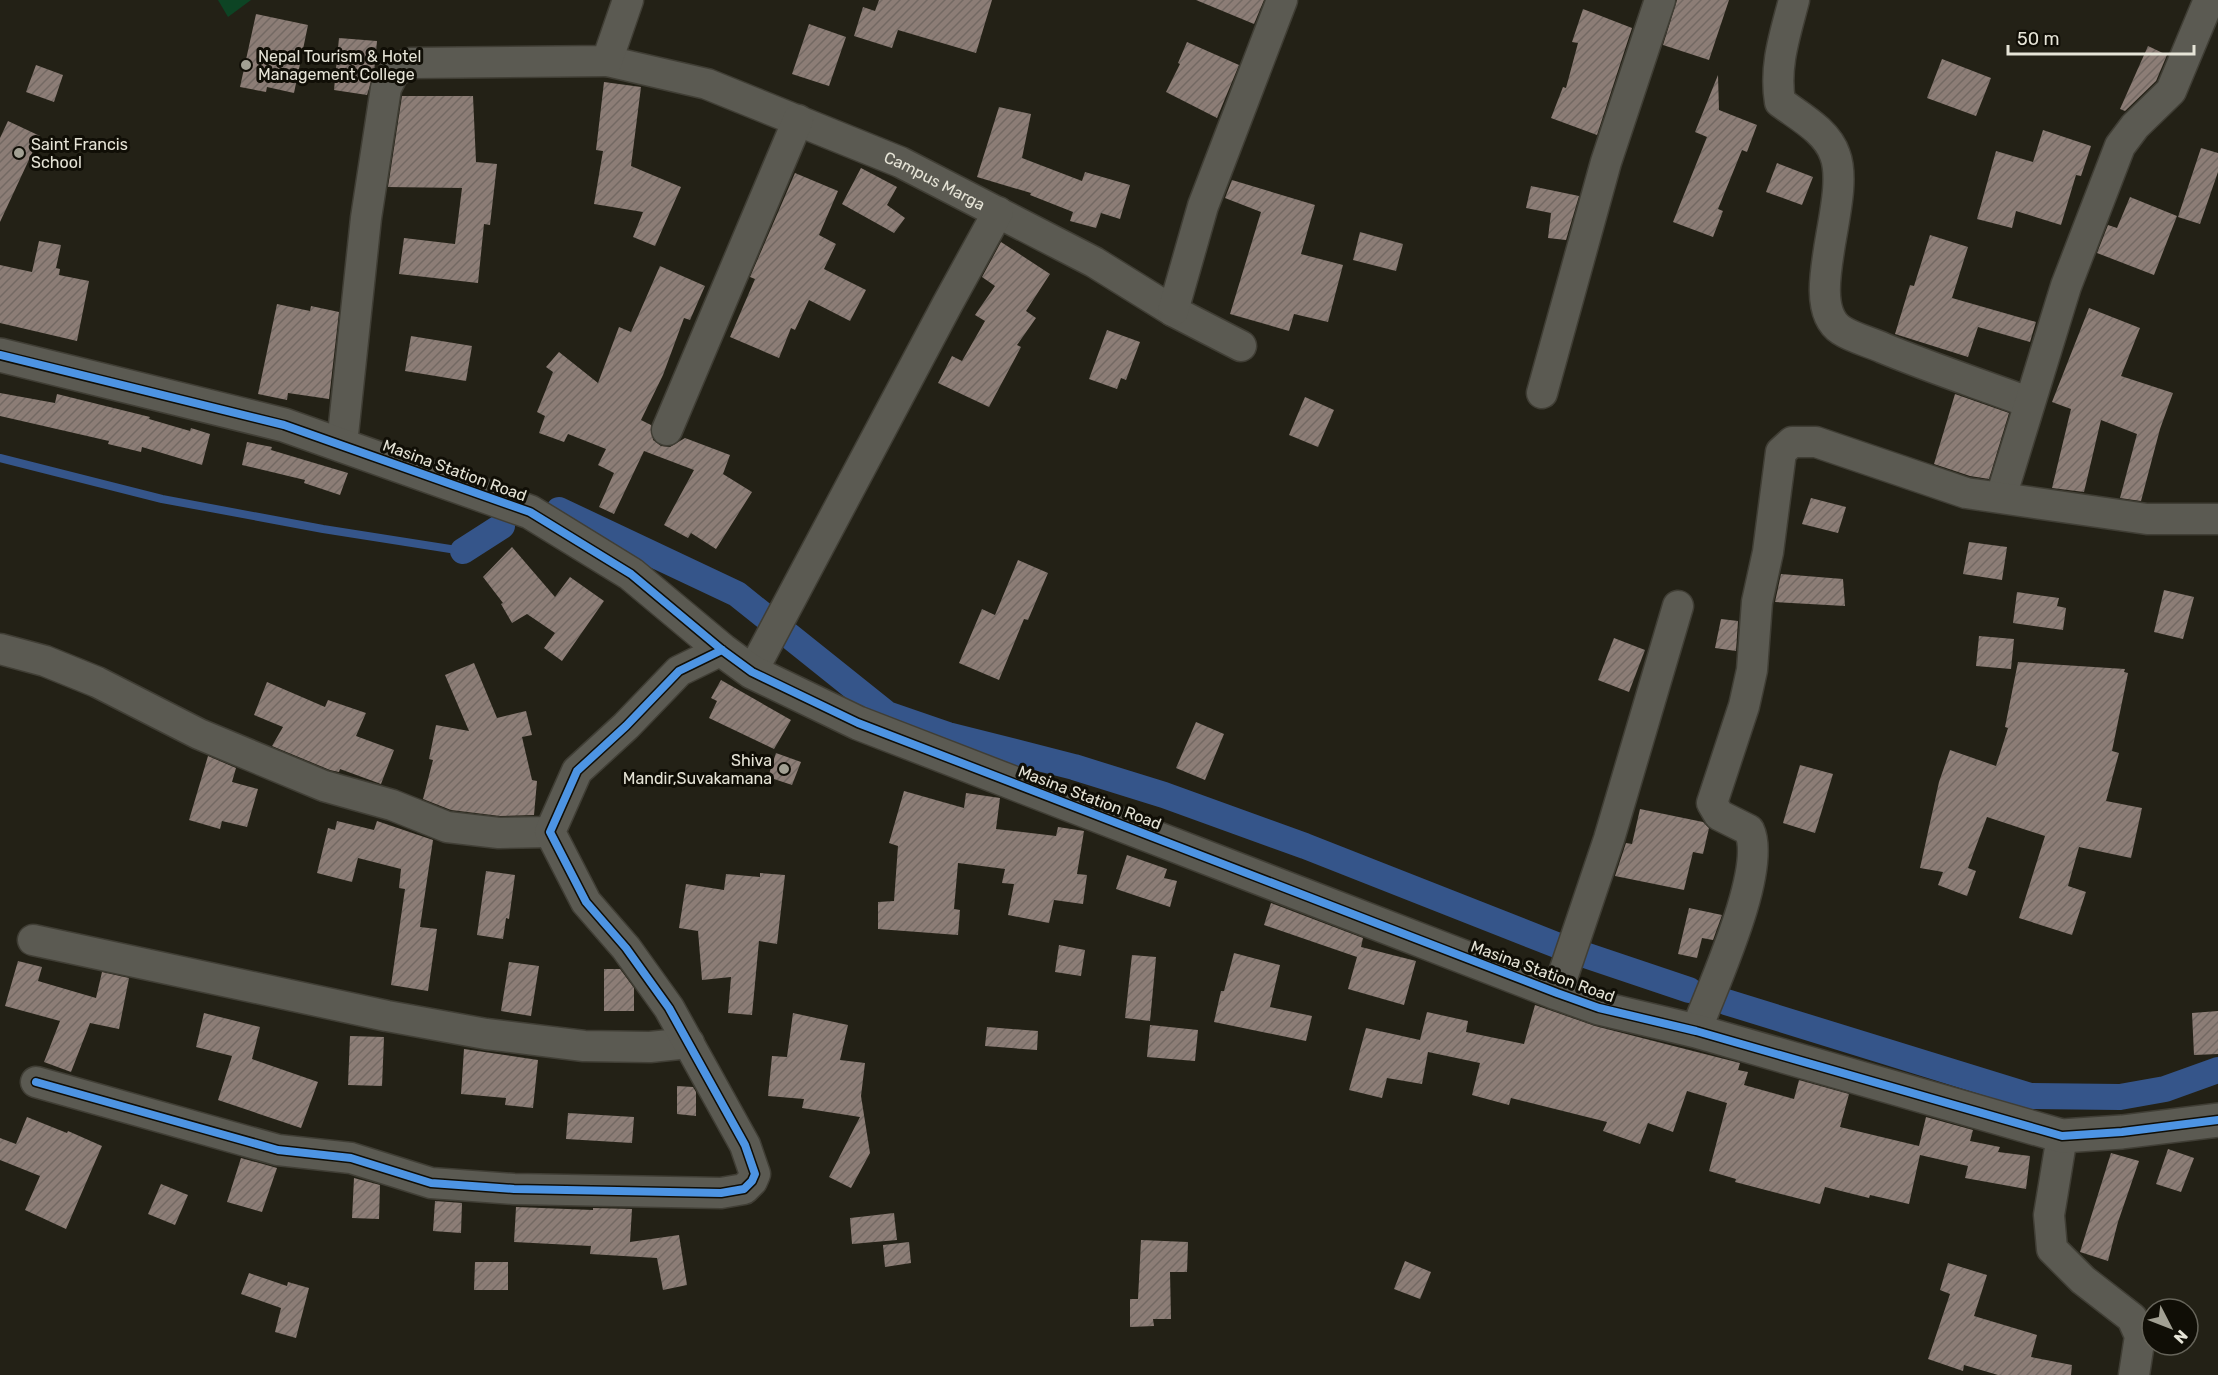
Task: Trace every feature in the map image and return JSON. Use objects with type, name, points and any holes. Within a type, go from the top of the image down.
[{"type":"street","points":[[607,61],[628,0]]},
{"type":"street","points":[[1173,311],[1203,206],[1282,0]]},
{"type":"street","points":[[1542,393],[1606,162],[1660,0]]},
{"type":"street","points":[[1794,0],[1776,80],[1780,102],[1814,127],[1827,140],[1836,156],[1840,193],[1824,296],[1829,315],[1840,330],[1908,358],[2028,402]]},
{"type":"street","points":[[2001,497],[2028,402],[2070,275],[2120,146],[2135,126],[2171,91],[2209,0]]},
{"type":"street","name":"Campus Marga","points":[[342,444],[366,218],[386,88],[394,72],[410,63],[607,61],[707,84],[900,162],[1094,262],[1173,311],[1241,346]]},
{"type":"street","points":[[667,430],[798,120]]},
{"type":"street","points":[[752,672],[998,212]]},
{"type":"street","name":"Masina Station Road","points":[[0,355],[284,425],[530,512],[631,574],[752,672],[858,723],[1599,1008],[1696,1031],[2062,1136],[2122,1132],[2218,1120]]},
{"type":"street","points":[[1696,1031],[1738,921],[1750,880],[1754,844],[1752,836],[1749,830],[1719,815],[1712,802],[1744,706],[1752,670],[1757,602],[1768,552],[1781,452],[1792,442],[1816,442],[1966,493],[2147,519],[2218,519]]},
{"type":"street","points":[[1557,993],[1610,838],[1678,606]]},
{"type":"street","points":[[0,649],[45,661],[115,690],[200,734],[324,786],[392,806],[447,827],[499,833],[550,832]]},
{"type":"street","points":[[550,832],[577,771],[626,726],[679,670],[722,650]]},
{"type":"street","points":[[36,1082],[278,1150],[351,1158],[431,1183],[514,1189],[656,1193],[721,1193],[744,1189],[755,1174],[752,1161],[689,1043],[669,1008],[626,948],[586,902],[550,832]]},
{"type":"street","points":[[33,940],[387,1016],[486,1034],[584,1046],[650,1047],[689,1043]]},
{"type":"street","points":[[2062,1136],[2049,1215],[2052,1249],[2083,1280],[2132,1318],[2139,1336],[2134,1375]]},
{"type":"green space","points":[[218,0],[251,0],[228,17]]},
{"type":"building","points":[[879,0],[992,0],[976,53],[898,30],[892,48],[854,36],[863,7],[875,11]]},
{"type":"building","points":[[1196,0],[1264,0],[1254,24]]},
{"type":"building","points":[[1677,0],[1729,0],[1709,60],[1663,45]]},
{"type":"building","points":[[1583,9],[1632,28],[1597,135],[1551,118],[1563,87],[1566,88],[1578,43],[1572,42]]},
{"type":"building","points":[[256,14],[308,25],[294,93],[267,87],[266,92],[240,87]]},
{"type":"building","points":[[809,24],[846,37],[829,86],[792,74]]},
{"type":"building","points":[[339,38],[377,41],[374,73],[367,95],[334,90]]},
{"type":"building","points":[[1187,42],[1239,65],[1217,118],[1166,92],[1180,64],[1178,63]]},
{"type":"building","points":[[2148,46],[2167,55],[2156,81],[2125,111],[2120,109]]},
{"type":"building","points":[[1942,59],[1991,78],[1976,116],[1927,98]]},
{"type":"building","points":[[36,65],[63,75],[54,102],[26,92]]},
{"type":"building","points":[[1718,75],[1719,110],[1757,125],[1747,152],[1742,150],[1718,209],[1723,211],[1713,237],[1673,222],[1707,137],[1695,132]]},
{"type":"building","points":[[604,82],[641,87],[631,166],[681,187],[655,246],[633,237],[643,212],[594,204],[603,151],[596,150]]},
{"type":"building","points":[[402,96],[473,96],[476,162],[497,164],[490,225],[484,224],[478,283],[399,274],[404,238],[455,244],[462,188],[388,187]]},
{"type":"building","points":[[999,107],[1031,114],[1022,158],[1082,181],[1085,172],[1130,185],[1120,219],[1101,213],[1096,228],[1070,221],[1073,212],[1030,195],[1031,193],[977,177]]},
{"type":"building","points":[[8,121],[40,136],[0,222],[0,138]]},
{"type":"building","points":[[2043,130],[2091,146],[2081,176],[2076,175],[2061,225],[2016,211],[2012,228],[1977,219],[1996,151],[2033,162]]},
{"type":"building","points":[[2201,148],[2218,153],[2218,172],[2200,224],[2178,217]]},
{"type":"building","points":[[1777,163],[1813,177],[1802,205],[1766,192]]},
{"type":"building","points":[[861,168],[897,187],[887,205],[905,218],[894,233],[842,204]]},
{"type":"building","points":[[795,173],[838,191],[819,235],[836,244],[824,269],[866,290],[850,321],[809,300],[795,330],[791,328],[779,358],[730,337],[755,279],[750,277]]},
{"type":"building","points":[[1232,180],[1315,205],[1301,254],[1343,265],[1328,322],[1294,314],[1289,331],[1230,314],[1261,212],[1225,198]]},
{"type":"building","points":[[1531,186],[1579,196],[1566,240],[1548,238],[1551,213],[1526,208]]},
{"type":"building","points":[[2130,197],[2177,216],[2154,275],[2097,253],[2108,225],[2117,228]]},
{"type":"building","points":[[1360,232],[1403,244],[1396,271],[1353,260]]},
{"type":"building","points":[[1930,235],[1968,247],[1952,298],[2036,322],[2030,342],[1978,327],[1968,357],[1895,334],[1910,285],[1914,286]]},
{"type":"building","points":[[39,241],[61,245],[56,268],[60,269],[59,275],[89,281],[77,341],[0,323],[0,265],[32,272]]},
{"type":"building","points":[[1001,242],[1050,274],[1026,311],[1036,318],[1017,345],[1021,347],[989,407],[938,383],[952,356],[962,361],[985,321],[975,315],[995,286],[982,277]]},
{"type":"building","points":[[660,266],[705,286],[690,320],[684,318],[663,375],[641,420],[651,425],[653,440],[661,446],[670,447],[685,438],[730,455],[723,474],[752,492],[716,549],[691,533],[688,538],[664,525],[694,470],[644,451],[614,514],[599,507],[614,473],[598,465],[606,449],[568,434],[564,442],[539,433],[545,416],[537,412],[553,372],[546,367],[559,352],[598,383],[619,327],[631,332]]},
{"type":"building","points":[[277,304],[310,311],[311,306],[339,312],[329,399],[288,393],[287,400],[258,394]]},
{"type":"building","points":[[2089,308],[2140,328],[2121,376],[2173,393],[2160,429],[2141,501],[2120,498],[2137,434],[2101,420],[2084,492],[2052,488],[2071,409],[2052,402]]},
{"type":"building","points":[[1107,330],[1140,342],[1126,380],[1121,378],[1117,389],[1089,379]]},
{"type":"building","points":[[411,336],[472,346],[466,381],[405,371]]},
{"type":"building","points":[[0,393],[55,403],[57,394],[150,417],[149,419],[190,431],[191,428],[210,434],[202,465],[142,447],[141,452],[108,444],[109,441],[0,416]]},
{"type":"building","points":[[1955,394],[2009,413],[1989,479],[1970,476],[1934,464]]},
{"type":"building","points":[[1305,397],[1334,410],[1318,447],[1289,435]]},
{"type":"building","points":[[247,442],[272,447],[271,450],[348,473],[340,495],[304,483],[305,480],[242,465]]},
{"type":"building","points":[[1811,498],[1846,507],[1838,533],[1802,524]]},
{"type":"building","points":[[1969,542],[2007,547],[2002,580],[1963,574]]},
{"type":"building","points":[[512,547],[555,597],[570,577],[604,601],[562,661],[544,648],[555,633],[527,614],[512,623],[501,604],[503,603],[483,577]]},
{"type":"building","points":[[1018,560],[1048,573],[1028,620],[1024,619],[999,680],[959,663],[982,609],[995,615]]},
{"type":"building","points":[[1781,574],[1843,579],[1845,606],[1775,602]]},
{"type":"building","points":[[2164,590],[2194,597],[2183,639],[2154,632]]},
{"type":"building","points":[[2017,592],[2059,598],[2057,606],[2066,608],[2063,630],[2013,623]]},
{"type":"building","points":[[1721,619],[1738,621],[1736,651],[1715,648]]},
{"type":"building","points":[[1979,636],[2014,639],[2011,669],[1976,666]]},
{"type":"building","points":[[1614,638],[1645,650],[1629,692],[1598,680]]},
{"type":"building","points":[[2018,662],[2125,669],[2124,672],[2128,673],[2112,751],[2119,753],[2106,801],[2142,808],[2131,858],[2079,847],[2068,886],[2086,892],[2072,935],[2019,918],[2045,836],[1987,817],[1968,868],[1976,871],[1967,896],[1938,885],[1943,872],[1920,868],[1939,782],[1950,750],[1996,766],[2008,728],[2005,727]]},
{"type":"building","points":[[474,663],[497,718],[526,711],[532,735],[522,737],[532,780],[537,781],[534,815],[500,816],[451,810],[423,799],[433,760],[429,759],[436,725],[469,731],[445,675]]},
{"type":"building","points":[[721,680],[791,720],[774,749],[709,718],[717,701],[711,698]]},
{"type":"building","points":[[267,682],[325,707],[328,700],[366,713],[356,736],[394,750],[381,784],[340,769],[339,772],[330,770],[272,746],[283,727],[254,715]]},
{"type":"building","points":[[1196,722],[1224,734],[1205,780],[1176,768]]},
{"type":"building","name":"Shiva Mandir,Suvakamana","points":[[776,753],[801,762],[792,785],[768,777]]},
{"type":"building","points":[[208,756],[236,768],[232,782],[258,789],[247,827],[222,821],[220,829],[189,820]]},
{"type":"building","points":[[1800,765],[1833,774],[1815,833],[1783,823]]},
{"type":"building","points":[[904,791],[964,808],[966,793],[1000,798],[996,829],[1056,836],[1058,827],[1084,831],[1077,874],[1087,875],[1083,904],[1054,900],[1049,923],[1008,915],[1014,884],[1002,883],[1005,869],[958,863],[954,909],[960,910],[958,935],[878,929],[878,902],[894,901],[898,846],[889,843]]},
{"type":"building","points":[[1640,809],[1703,822],[1709,828],[1703,854],[1693,852],[1684,890],[1615,876],[1626,843],[1632,844]]},
{"type":"building","points":[[337,821],[374,830],[377,821],[433,840],[420,927],[437,929],[428,991],[391,985],[405,889],[399,888],[401,869],[358,858],[352,882],[317,873],[328,828],[335,830]]},
{"type":"building","points":[[1127,855],[1167,869],[1164,878],[1177,881],[1170,907],[1116,889]]},
{"type":"building","points":[[486,871],[515,875],[509,919],[506,918],[503,939],[477,935]]},
{"type":"building","points":[[760,873],[785,875],[777,944],[759,941],[752,1015],[728,1013],[731,977],[702,980],[698,931],[679,928],[686,884],[724,890],[726,874],[760,877]]},
{"type":"building","points":[[1271,903],[1363,938],[1361,947],[1416,961],[1404,1005],[1348,989],[1357,957],[1264,925]]},
{"type":"building","points":[[1689,908],[1722,915],[1713,940],[1702,938],[1697,958],[1678,954]]},
{"type":"building","points":[[1059,945],[1085,950],[1081,976],[1055,972]]},
{"type":"building","points":[[1234,953],[1280,965],[1270,1007],[1312,1016],[1306,1041],[1214,1022],[1221,991],[1224,991]]},
{"type":"building","points":[[1132,955],[1156,957],[1150,1021],[1125,1018]]},
{"type":"building","points":[[18,961],[42,967],[38,981],[96,998],[102,972],[129,978],[119,1029],[90,1023],[71,1072],[44,1062],[60,1021],[5,1006]]},
{"type":"building","points":[[509,962],[539,966],[531,1016],[501,1011]]},
{"type":"building","points":[[604,969],[620,969],[634,988],[634,1011],[604,1011]]},
{"type":"building","points":[[1535,1005],[1595,1026],[1740,1063],[1738,1070],[1748,1072],[1744,1085],[1794,1099],[1799,1080],[1849,1094],[1840,1127],[1919,1146],[1926,1117],[1973,1130],[1970,1141],[2000,1147],[1998,1152],[2030,1156],[2026,1189],[1965,1178],[1968,1166],[1920,1155],[1909,1204],[1870,1195],[1869,1198],[1825,1187],[1820,1204],[1735,1182],[1736,1179],[1709,1171],[1727,1103],[1687,1091],[1673,1132],[1648,1123],[1640,1144],[1603,1131],[1607,1122],[1511,1098],[1509,1105],[1472,1095],[1480,1063],[1428,1052],[1422,1084],[1387,1078],[1382,1098],[1349,1090],[1366,1028],[1420,1040],[1427,1012],[1468,1021],[1466,1032],[1524,1044]]},
{"type":"building","points":[[2218,1011],[2218,1054],[2194,1055],[2192,1013]]},
{"type":"building","points":[[204,1013],[260,1027],[252,1059],[318,1082],[301,1128],[218,1100],[232,1056],[196,1047]]},
{"type":"building","points":[[793,1013],[848,1025],[840,1060],[865,1063],[861,1096],[870,1153],[851,1188],[829,1177],[860,1117],[802,1108],[804,1099],[768,1096],[772,1056],[787,1057]]},
{"type":"building","points":[[1150,1025],[1198,1030],[1195,1061],[1147,1057]]},
{"type":"building","points":[[987,1027],[1038,1031],[1037,1050],[985,1046]]},
{"type":"building","points":[[350,1036],[384,1037],[382,1086],[348,1085]]},
{"type":"building","points":[[464,1049],[538,1060],[533,1108],[505,1105],[506,1098],[461,1094]]},
{"type":"building","points":[[677,1086],[693,1087],[696,1092],[696,1116],[677,1114]]},
{"type":"building","points":[[568,1113],[634,1117],[632,1143],[566,1139]]},
{"type":"building","points":[[27,1117],[102,1146],[66,1229],[25,1210],[40,1176],[0,1160],[0,1138],[16,1144]]},
{"type":"building","points":[[2168,1149],[2194,1158],[2181,1192],[2156,1184]]},
{"type":"building","points":[[2111,1153],[2139,1161],[2118,1222],[2108,1261],[2080,1252]]},
{"type":"building","points":[[241,1158],[277,1168],[262,1212],[227,1202]]},
{"type":"building","points":[[354,1178],[380,1185],[379,1219],[352,1218]]},
{"type":"building","points":[[161,1184],[188,1195],[175,1225],[148,1214]]},
{"type":"building","points":[[435,1201],[462,1203],[461,1233],[433,1231]]},
{"type":"building","points":[[516,1207],[632,1209],[630,1242],[679,1235],[687,1285],[663,1290],[657,1258],[590,1254],[591,1246],[514,1242]]},
{"type":"building","points":[[894,1213],[897,1240],[852,1244],[850,1218]]},
{"type":"building","points":[[1141,1240],[1188,1242],[1187,1272],[1170,1272],[1171,1319],[1153,1319],[1154,1326],[1130,1327],[1130,1299],[1138,1299]]},
{"type":"building","points":[[909,1242],[911,1263],[885,1267],[883,1245]]},
{"type":"building","points":[[1405,1261],[1431,1272],[1420,1299],[1394,1289]]},
{"type":"building","points":[[475,1262],[508,1262],[508,1290],[474,1290]]},
{"type":"building","points":[[1948,1263],[1987,1275],[1974,1316],[2037,1335],[2031,1357],[2072,1365],[2071,1375],[1998,1375],[1964,1365],[1963,1371],[1928,1359],[1950,1294],[1940,1290]]},
{"type":"building","points":[[249,1273],[287,1286],[288,1282],[309,1288],[296,1338],[275,1332],[281,1308],[241,1294]]},
{"type":"waterway","points":[[0,458],[162,499],[323,529],[463,551]]},
{"type":"waterway","points":[[559,510],[737,594],[887,714],[948,735],[1074,767],[1164,795],[1305,846],[1564,948]]},
{"type":"waterway","points":[[463,551],[502,526]]},
{"type":"waterway","points":[[1579,953],[1689,990]]},
{"type":"waterway","points":[[1726,1002],[2030,1096],[2120,1097],[2165,1089],[2218,1070]]},
{"type":"cycle path","points":[[0,355],[284,425],[530,512],[631,574],[752,672],[858,723],[1599,1008],[1696,1031],[2062,1136],[2122,1132],[2218,1120]]},
{"type":"cycle path","points":[[36,1082],[278,1150],[351,1158],[431,1183],[514,1189],[721,1193],[744,1189],[755,1174],[745,1145],[669,1008],[626,948],[586,902],[550,832],[577,771],[626,726],[679,671],[722,650]]},
{"type":"place","name":"Nepal Tourism & Hotel Management College","points":[[246,65]]},
{"type":"place","name":"Saint Francis School","points":[[19,153]]},
{"type":"place","name":"Shiva Mandir,Suvakamana","points":[[784,769]]}]
